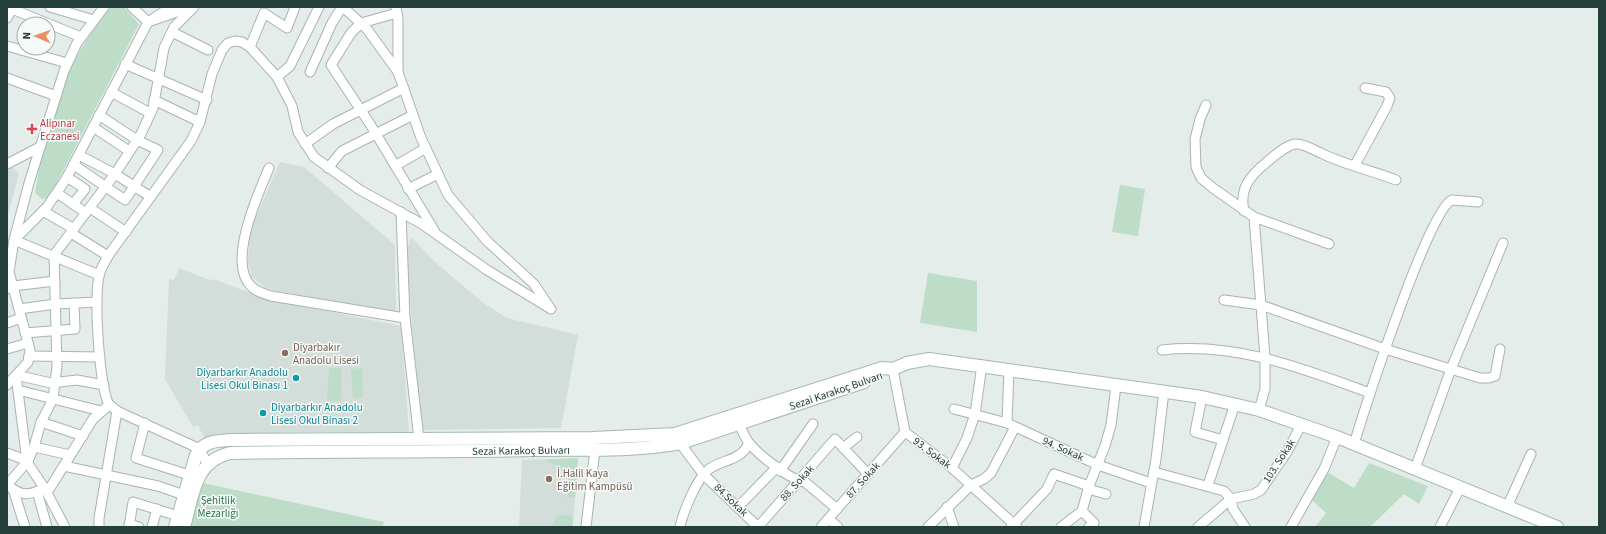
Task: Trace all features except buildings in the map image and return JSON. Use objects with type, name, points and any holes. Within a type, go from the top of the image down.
[{"type":"street","points":[[50,7],[94,20]]},
{"type":"street","points":[[7,385],[28,362],[29,356],[28,343],[20,313],[10,288],[10,255],[40,147],[67,63],[81,37],[104,7]]},
{"type":"street","points":[[132,7],[148,22]]},
{"type":"street","points":[[14,240],[43,211],[67,178],[148,22],[171,7]]},
{"type":"street","points":[[148,22],[169,16],[190,7]]},
{"type":"street","points":[[9,486],[28,462],[41,422],[53,399],[57,355],[54,255],[115,174],[137,140],[150,113],[154,100],[164,48],[174,27],[194,7]]},
{"type":"street","points":[[250,47],[264,13],[287,28],[295,7]]},
{"type":"street","points":[[277,77],[290,66],[319,7]]},
{"type":"street","points":[[9,486],[19,494],[29,494],[43,490],[64,466],[93,419],[105,408],[97,302],[99,275],[108,256],[191,141],[200,122],[207,100],[212,74],[222,50],[228,43],[235,41],[242,42],[250,47],[277,77],[292,106],[298,132],[314,157],[360,190],[422,224],[487,270],[551,309],[534,284],[487,241],[448,195],[426,148],[398,72],[387,55],[361,23],[343,7],[332,23],[310,72]]},
{"type":"street","points":[[7,18],[12,10],[81,37]]},
{"type":"street","points":[[398,72],[396,10],[361,23],[351,33],[331,65],[376,133],[408,189],[438,236]]},
{"type":"street","points":[[172,32],[208,50]]},
{"type":"street","points":[[7,46],[67,63]]},
{"type":"street","points":[[125,64],[207,100]]},
{"type":"street","points":[[7,78],[56,96]]},
{"type":"street","points":[[305,144],[332,124],[404,88]]},
{"type":"street","points":[[1355,165],[1390,98],[1386,92],[1365,88]]},
{"type":"street","points":[[111,92],[150,113]]},
{"type":"street","points":[[154,100],[200,122]]},
{"type":"street","points":[[1206,106],[1200,119],[1195,139],[1196,167],[1201,178],[1254,217],[1329,244]]},
{"type":"street","points":[[74,165],[125,200],[158,150],[137,140],[99,114]]},
{"type":"street","points":[[328,168],[342,151],[413,115]]},
{"type":"street","points":[[93,127],[130,152]]},
{"type":"street","points":[[1244,211],[1242,199],[1244,189],[1255,173],[1291,145],[1302,144],[1325,156],[1396,180]]},
{"type":"street","points":[[7,164],[40,147]]},
{"type":"street","points":[[395,166],[426,148]]},
{"type":"street","points":[[79,155],[115,174],[133,187],[151,197]]},
{"type":"street","points":[[269,168],[248,220],[244,240],[242,259],[245,277],[251,286],[260,292],[271,296],[405,318]]},
{"type":"street","points":[[408,189],[438,174]]},
{"type":"street","points":[[67,178],[85,189],[73,204]]},
{"type":"street","points":[[57,193],[73,204],[126,232]]},
{"type":"street","points":[[1354,444],[1385,349],[1422,251],[1444,207],[1452,200],[1478,202]]},
{"type":"street","points":[[43,211],[108,256]]},
{"type":"street","points":[[401,212],[405,318],[419,439]]},
{"type":"street","points":[[1254,217],[1265,357],[1265,389],[1259,410]]},
{"type":"street","points":[[14,240],[54,255],[99,275]]},
{"type":"street","points":[[1415,469],[1451,369],[1503,243]]},
{"type":"street","points":[[10,288],[55,281]]},
{"type":"street","points":[[1224,300],[1261,305],[1385,349],[1451,369],[1488,378],[1494,376],[1500,349]]},
{"type":"street","points":[[7,323],[20,313],[56,304],[97,302]]},
{"type":"street","points":[[25,333],[75,329],[74,303]]},
{"type":"street","points":[[7,349],[28,343]]},
{"type":"street","points":[[1162,350],[1199,348],[1265,357],[1315,372],[1370,393]]},
{"type":"street","points":[[29,356],[57,355],[100,357]]},
{"type":"street","points":[[139,527],[129,526],[133,502],[156,509],[176,521],[189,475],[200,449],[210,442],[231,440],[678,439],[882,368],[892,369],[907,363],[929,359],[982,365],[1116,386],[1164,391],[1202,397],[1259,410],[1354,444],[1557,527]]},
{"type":"street","points":[[952,468],[967,438],[975,414],[982,365]]},
{"type":"street","name":"Sezai Karakoç Bulvarı","points":[[184,527],[197,480],[207,464],[217,456],[230,453],[636,448],[739,424],[884,375],[892,369]]},
{"type":"street","name":"93. Sokak","points":[[892,369],[905,432],[952,468],[1014,526]]},
{"type":"street","points":[[928,527],[971,485],[984,479],[991,473],[1011,425],[1009,369]]},
{"type":"street","points":[[16,375],[55,382],[77,380],[104,385]]},
{"type":"street","points":[[16,375],[28,462],[66,527]]},
{"type":"street","points":[[1061,527],[1082,511],[1088,488],[1098,465],[1111,425],[1116,386]]},
{"type":"street","points":[[18,390],[53,399],[105,408],[146,422],[200,449],[207,464]]},
{"type":"street","points":[[1144,527],[1154,472],[1164,391]]},
{"type":"street","points":[[1202,397],[1195,432],[1223,440]]},
{"type":"street","points":[[1208,485],[1235,404]]},
{"type":"street","name":"94. Sokak","points":[[954,409],[1011,425],[1098,465],[1151,483]]},
{"type":"street","points":[[99,527],[99,518],[117,411]]},
{"type":"street","points":[[41,422],[82,436]]},
{"type":"street","points":[[146,422],[136,458],[189,475]]},
{"type":"street","points":[[739,424],[749,443],[779,469],[798,481],[805,482],[837,509]]},
{"type":"street","points":[[738,507],[779,469],[813,424]]},
{"type":"street","name":"103. Sokak","points":[[1231,499],[1254,494],[1261,490],[1287,452],[1301,425]]},
{"type":"street","name":"87. Sokak","points":[[821,527],[905,432]]},
{"type":"street","points":[[857,437],[843,448],[868,474]]},
{"type":"street","points":[[1291,527],[1324,470],[1337,438]]},
{"type":"street","name":"84.Sokak","points":[[678,439],[703,474],[758,527]]},
{"type":"street","name":"88. Sokak","points":[[758,527],[835,439],[843,448]]},
{"type":"street","points":[[680,527],[684,512],[703,474],[710,468],[740,456],[749,443]]},
{"type":"street","points":[[34,446],[70,456]]},
{"type":"street","points":[[586,527],[595,449]]},
{"type":"street","points":[[7,453],[28,462]]},
{"type":"street","points":[[1507,507],[1531,454]]},
{"type":"street","points":[[64,466],[158,486],[184,495]]},
{"type":"street","points":[[1154,472],[1208,485],[1224,491],[1231,499],[1233,509],[1244,527]]},
{"type":"street","points":[[1014,526],[1047,489],[1054,474],[1106,494]]},
{"type":"street","points":[[9,486],[25,527]]},
{"type":"street","points":[[1440,527],[1460,488]]},
{"type":"street","points":[[43,490],[47,527]]},
{"type":"street","points":[[1198,527],[1231,499]]},
{"type":"street","points":[[947,507],[954,527]]},
{"type":"street","points":[[152,527],[156,509]]},
{"type":"street","points":[[1082,511],[1094,523],[1090,527]]},
{"type":"street","points":[[829,519],[838,527]]},
{"type":"shaded area","points":[[280,162],[304,167],[395,245],[396,313],[266,288],[252,277],[248,263],[250,230]]},
{"type":"shaded area","points":[[12,167],[19,174],[7,218],[7,171]]},
{"type":"shaded area","points":[[411,237],[436,263],[482,302],[507,318],[578,335],[561,428],[421,430],[406,253]]},
{"type":"shaded area","name":"Diyarbakır Anadolu Lisesi","points":[[179,268],[212,281],[214,279],[266,299],[401,326],[409,432],[291,432],[204,438],[198,425],[193,427],[165,379],[169,279],[174,280]]},
{"type":"shaded area","name":"İ.Halil Kaya Eğitim Kampüsü","points":[[578,458],[573,527],[519,527],[522,460]]},
{"type":"green space","points":[[113,7],[124,7],[139,24],[49,198],[42,199],[35,193],[40,162],[69,69],[93,29],[109,9]]},
{"type":"green space","points":[[1120,185],[1145,189],[1138,236],[1112,232]]},
{"type":"green space","points":[[928,273],[977,281],[977,332],[920,323]]},
{"type":"green space","points":[[329,368],[342,368],[341,401],[327,401]]},
{"type":"green space","points":[[362,368],[363,397],[353,398],[351,369]]},
{"type":"green space","points":[[578,458],[575,498],[568,497],[567,483],[564,473],[557,466],[544,460]]},
{"type":"green space","points":[[1369,463],[1428,486],[1419,504],[1404,494],[1370,527],[1315,527],[1326,513],[1312,500],[1327,472],[1354,488]]},
{"type":"green space","name":"Şehitlik Mezarlığı","points":[[203,483],[384,522],[383,527],[190,527]]},
{"type":"green space","points":[[570,515],[573,517],[572,527],[550,527],[557,517]]},
{"type":"place","name":"Alipınar Eczanesi","points":[[32,129]]},
{"type":"place","name":"Diyarbakır Anadolu Lisesi","points":[[285,353]]},
{"type":"place","name":"Diyarbarkır Anadolu Lisesi Okul Binası 1","points":[[296,378]]},
{"type":"place","name":"Diyarbarkır Anadolu Lisesi Okul Binası 2","points":[[263,413]]},
{"type":"place","name":"İ.Halil Kaya Eğitim Kampüsü","points":[[549,479]]}]
